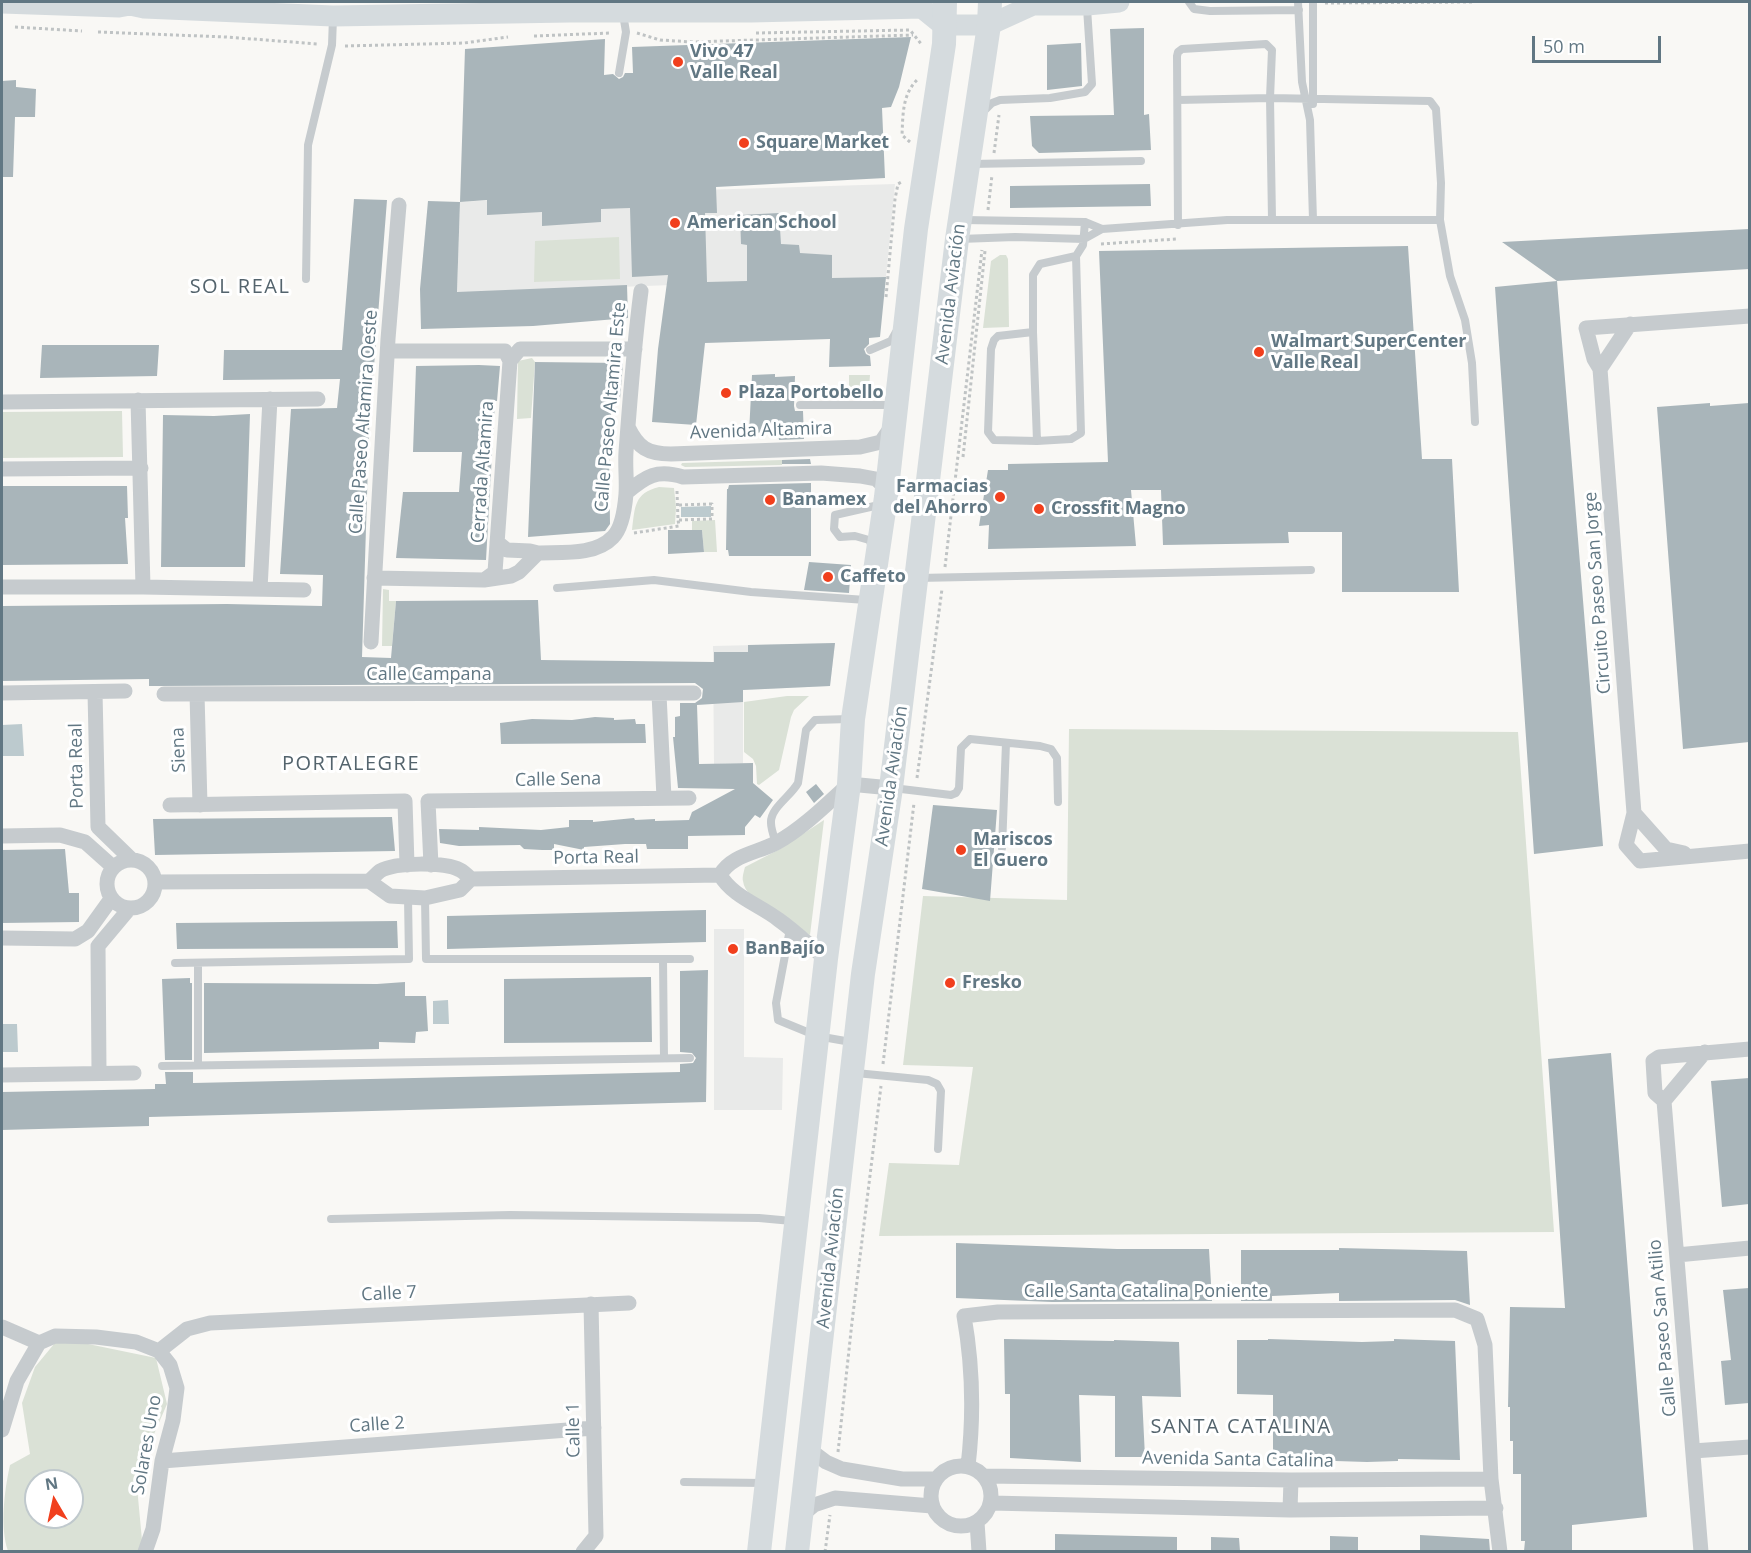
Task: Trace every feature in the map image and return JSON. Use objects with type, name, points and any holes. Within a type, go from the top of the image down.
[{"type":"main road","name":"Avenida Aviación","points":[[797,1551],[863,974],[891,788],[959,230],[989,25],[990,2]]},
{"type":"main road","points":[[2,3],[118,7],[144,5],[333,16],[922,8],[989,25],[1033,5],[1119,2]]},
{"type":"main road","name":"Avenida Aviación","points":[[758,1550],[826,959],[849,784],[854,719],[887,493],[906,312],[926,157],[944,44],[944,13]]},
{"type":"main road","points":[[787,1310],[825,1316]]},
{"type":"street","name":"Calle Paseo Altamira Oeste","points":[[371,642],[388,345],[399,205]]},
{"type":"street","name":"Calle Paseo Altamira Este","points":[[625,530],[625,470],[634,349],[641,291]]},
{"type":"street","name":"Circuito Paseo San Jorge","points":[[1749,316],[1586,328],[1594,359],[1600,369],[1634,813],[1626,845],[1640,861],[1749,851]]},
{"type":"street","points":[[1600,369],[1629,324]]},
{"type":"street","points":[[388,345],[504,351],[510,361],[519,350],[634,349]]},
{"type":"street","name":"Cerrada Altamira","points":[[484,580],[495,572],[510,361]]},
{"type":"street","points":[[260,589],[270,399]]},
{"type":"street","points":[[2,402],[318,399]]},
{"type":"street","points":[[138,400],[143,587]]},
{"type":"street","name":"Avenida Altamira","points":[[628,427],[635,441],[657,454],[820,450],[860,447],[881,442],[896,420]]},
{"type":"street","points":[[820,450],[821,473]]},
{"type":"street","points":[[2,469],[141,468]]},
{"type":"street","points":[[626,493],[644,478],[658,474],[683,477],[821,473],[876,479],[887,493]]},
{"type":"street","points":[[497,542],[507,550],[538,553],[587,550],[603,545],[625,530]]},
{"type":"street","points":[[373,583],[484,580],[511,576],[519,572],[538,553]]},
{"type":"street","points":[[2,587],[304,590]]},
{"type":"street","points":[[2,693],[125,691]]},
{"type":"street","name":"Porta Real","points":[[95,692],[98,827],[132,860]]},
{"type":"street","name":"Calle Campana","points":[[164,694],[694,693]]},
{"type":"street","name":"Siena","points":[[196,694],[200,805]]},
{"type":"street","points":[[659,694],[664,798]]},
{"type":"street","points":[[826,959],[779,919],[725,884],[720,875],[725,867],[746,854],[776,843],[820,810],[849,784],[891,788]]},
{"type":"street","name":"Calle Sena","points":[[431,865],[428,801],[689,798]]},
{"type":"street","points":[[170,805],[405,801],[407,865]]},
{"type":"street","name":"Circuito Paseo San Jorge","points":[[1634,813],[1666,849],[1695,856]]},
{"type":"street","points":[[2,836],[60,835],[85,842],[113,867]]},
{"type":"street","points":[[132,860],[143,863],[152,871],[155,882],[152,896],[142,906],[129,909],[119,906],[111,899],[107,889],[107,877],[113,867],[132,860]]},
{"type":"street","name":"Porta Real","points":[[369,881],[386,869],[407,865],[431,865],[461,871],[471,879],[720,875]]},
{"type":"street","name":"Porta Real","points":[[155,882],[369,881],[390,896],[425,898],[460,890],[471,879]]},
{"type":"street","points":[[2,938],[75,939],[88,931],[111,899]]},
{"type":"street","points":[[99,1072],[98,946],[129,909]]},
{"type":"street","name":"Calle Paseo San Atilio","points":[[1701,1551],[1664,1101],[1655,1093],[1653,1061],[1655,1058],[1749,1049]]},
{"type":"street","points":[[1664,1101],[1705,1052]]},
{"type":"street","points":[[2,1075],[134,1073]]},
{"type":"street","points":[[1677,1255],[1749,1248]]},
{"type":"street","name":"Calle 7","points":[[159,1351],[187,1329],[210,1323],[629,1303]]},
{"type":"street","name":"Calle 1","points":[[583,1551],[596,1536],[591,1304]]},
{"type":"street","name":"Calle Santa Catalina Poniente","points":[[968,1466],[973,1406],[972,1376],[964,1316],[998,1312],[1455,1310],[1477,1319],[1485,1345],[1491,1479]]},
{"type":"street","points":[[2,1327],[39,1343]]},
{"type":"street","points":[[2,1430],[17,1381],[39,1343],[55,1336],[96,1337],[136,1342],[159,1351]]},
{"type":"street","name":"Solares Uno","points":[[145,1551],[153,1529],[162,1461],[173,1420],[177,1388],[170,1365],[159,1351]]},
{"type":"street","name":"Calle 2","points":[[162,1461],[594,1428]]},
{"type":"street","points":[[1693,1451],[1749,1447]]},
{"type":"street","points":[[810,1450],[826,1462],[842,1469],[902,1479],[935,1479]]},
{"type":"street","points":[[968,1466],[984,1476],[991,1489],[991,1503],[986,1514],[977,1522],[967,1526],[955,1526],[945,1523],[937,1515],[932,1506],[932,1488],[935,1479],[949,1468],[968,1466]]},
{"type":"street","name":"Avenida Santa Catalina","points":[[984,1476],[1291,1480],[1491,1479]]},
{"type":"street","points":[[1491,1479],[1500,1551]]},
{"type":"street","points":[[1290,1510],[1291,1480]]},
{"type":"street","points":[[802,1515],[814,1505],[835,1498],[932,1506]]},
{"type":"street","points":[[991,1503],[1290,1510],[1496,1508]]},
{"type":"street","points":[[977,1522],[979,1551]]},
{"type":"lane","points":[[1189,2],[1194,9],[1210,11],[1299,6],[1302,82],[1309,100]]},
{"type":"lane","points":[[1313,2],[1309,100],[1313,220]]},
{"type":"lane","points":[[973,123],[992,103],[1000,100],[1050,98],[1085,92],[1092,84],[1087,4]]},
{"type":"lane","points":[[619,73],[626,32],[623,12]]},
{"type":"lane","points":[[306,279],[308,145],[332,45],[333,16]]},
{"type":"lane","points":[[1178,225],[1177,56],[1182,49],[1266,44],[1272,50],[1270,98],[1272,219]]},
{"type":"lane","points":[[1178,100],[1270,98],[1430,101],[1434,104],[1441,183],[1440,220],[1450,276],[1465,320],[1472,363],[1475,422]]},
{"type":"lane","points":[[969,164],[1141,161]]},
{"type":"lane","points":[[959,230],[987,221],[1084,222],[1102,229],[1227,220],[1440,220]]},
{"type":"lane","points":[[1033,332],[998,336],[990,349],[988,432],[994,440],[1071,439],[1081,433],[1076,256],[1083,245],[1084,222]]},
{"type":"lane","points":[[959,230],[1016,237],[1084,239],[1102,229]]},
{"type":"lane","points":[[1037,441],[1033,275],[1040,264],[1076,256]]},
{"type":"lane","points":[[870,350],[891,341],[906,312]]},
{"type":"lane","points":[[800,405],[889,405],[898,389]]},
{"type":"lane","points":[[877,556],[869,540],[855,536],[840,537],[834,529],[835,515],[877,507],[887,493]]},
{"type":"lane","points":[[916,578],[1311,570]]},
{"type":"lane","points":[[557,588],[654,580],[751,592],[871,600]]},
{"type":"lane","points":[[776,843],[770,822],[775,810],[795,790],[798,783],[806,730],[815,720],[854,719]]},
{"type":"lane","points":[[891,788],[951,795],[956,793],[962,748],[964,743],[970,740],[1051,749],[1057,758],[1058,801]]},
{"type":"lane","points":[[1002,848],[1006,743]]},
{"type":"lane","points":[[175,963],[409,959],[408,898]]},
{"type":"lane","points":[[425,898],[426,959],[690,959]]},
{"type":"lane","points":[[790,929],[776,1004],[778,1020],[817,1036],[855,1042]]},
{"type":"lane","points":[[663,959],[664,1058]]},
{"type":"lane","points":[[198,963],[198,1065]]},
{"type":"lane","points":[[162,1066],[690,1058]]},
{"type":"lane","points":[[852,1072],[928,1080],[937,1084],[941,1091],[938,1149]]},
{"type":"lane","points":[[331,1219],[510,1215],[759,1218],[797,1221]]},
{"type":"lane","points":[[684,1482],[767,1483]]},
{"type":"path","points":[[1323,3],[1472,2]]},
{"type":"path","points":[[15,27],[82,31]]},
{"type":"path","points":[[752,33],[910,30],[922,44]]},
{"type":"path","points":[[98,32],[226,37],[318,44]]},
{"type":"path","points":[[534,36],[615,33]]},
{"type":"path","points":[[649,33],[637,33],[660,40],[692,42],[914,35]]},
{"type":"path","points":[[345,46],[464,42],[508,37]]},
{"type":"path","points":[[987,221],[1000,100]]},
{"type":"path","points":[[882,1073],[983,251],[963,457]]},
{"type":"path","points":[[625,530],[637,532],[679,526],[677,486]]},
{"type":"path","points":[[678,505],[712,504],[712,519],[678,520]]},
{"type":"path","points":[[838,1456],[881,1085]]},
{"type":"path","points":[[825,1551],[831,1509]]},
{"type":"shaded area","name":"American School","points":[[895,184],[886,277],[457,293],[460,202],[605,193]]},
{"type":"shaded area","points":[[619,237],[620,279],[534,282],[535,241]]},
{"type":"shaded area","points":[[1000,255],[1006,255],[1008,259],[1009,327],[983,328],[991,261]]},
{"type":"shaded area","points":[[532,358],[535,362],[531,418],[517,419],[518,361]]},
{"type":"shaded area","points":[[849,375],[870,375],[869,388],[849,388]]},
{"type":"shaded area","points":[[122,411],[123,457],[2,458],[2,412]]},
{"type":"shaded area","points":[[782,460],[782,465],[685,467],[681,465],[682,463]]},
{"type":"shaded area","points":[[659,487],[674,488],[675,524],[632,530],[635,508],[640,497]]},
{"type":"shaded area","points":[[711,506],[711,517],[681,517],[681,507]]},
{"type":"shaded area","points":[[715,520],[717,552],[704,552],[702,530],[692,530],[692,521]]},
{"type":"shaded area","points":[[383,589],[389,590],[389,601],[396,601],[392,646],[382,646]]},
{"type":"shaded area","points":[[835,643],[830,686],[743,690],[743,763],[714,764],[713,646]]},
{"type":"shaded area","points":[[787,696],[809,696],[794,710],[791,717],[779,770],[759,785],[753,759],[744,752],[744,702]]},
{"type":"shaded area","points":[[22,724],[24,756],[2,756],[2,725]]},
{"type":"shaded area","points":[[1069,729],[1518,732],[1554,1232],[879,1236],[889,1163],[959,1165],[973,1067],[903,1065],[923,896],[1067,900]]},
{"type":"shaded area","points":[[824,820],[810,935],[782,919],[752,897],[746,889],[743,876],[745,867],[780,849]]},
{"type":"shaded area","points":[[714,929],[744,929],[744,1057],[783,1058],[782,1110],[714,1110]]},
{"type":"shaded area","points":[[448,1000],[449,1024],[433,1024],[433,1001]]},
{"type":"shaded area","points":[[2,1024],[17,1024],[18,1052],[2,1052]]},
{"type":"shaded area","points":[[59,1338],[156,1358],[167,1404],[136,1476],[143,1551],[8,1551],[4,1532],[4,1510],[10,1465],[30,1454],[22,1403],[35,1367]]},
{"type":"building","points":[[1144,28],[1144,115],[1149,114],[1151,150],[1039,153],[1032,146],[1030,116],[1114,115],[1110,29]]},
{"type":"building","points":[[911,37],[899,87],[891,107],[882,108],[885,178],[716,187],[717,213],[705,213],[707,282],[747,281],[747,245],[741,244],[740,215],[779,213],[781,244],[799,245],[800,253],[832,255],[832,278],[886,277],[880,337],[869,338],[869,344],[864,349],[870,356],[871,366],[829,367],[830,339],[705,343],[696,425],[652,422],[658,349],[668,275],[632,277],[630,208],[601,209],[601,222],[542,226],[542,212],[487,215],[487,200],[460,202],[465,49],[605,39],[604,75],[613,74],[619,79],[625,73],[633,73],[632,47]]},
{"type":"building","points":[[1081,43],[1082,86],[1047,90],[1047,45]]},
{"type":"building","points":[[16,80],[16,87],[36,89],[35,117],[15,117],[13,177],[2,177],[2,81]]},
{"type":"building","points":[[1150,184],[1151,206],[1010,208],[1010,186]]},
{"type":"building","points":[[354,199],[387,200],[369,431],[362,657],[391,658],[396,601],[538,600],[541,660],[714,662],[714,652],[748,652],[748,645],[835,643],[830,686],[743,690],[743,702],[697,705],[699,764],[753,763],[753,783],[773,800],[760,818],[755,815],[745,827],[745,835],[688,836],[688,849],[647,849],[646,844],[625,844],[584,847],[584,850],[554,844],[554,850],[542,850],[524,849],[520,845],[459,846],[440,843],[439,829],[479,830],[479,827],[541,830],[569,827],[569,820],[593,820],[593,822],[634,818],[635,820],[655,819],[655,821],[689,820],[692,812],[735,789],[678,788],[673,737],[675,737],[675,717],[680,716],[680,703],[695,703],[702,698],[703,689],[695,683],[149,686],[149,679],[2,681],[2,606],[227,604],[322,606],[323,575],[280,574],[291,409],[337,408],[340,379],[223,380],[224,350],[342,350]]},
{"type":"building","points":[[428,201],[460,202],[457,292],[627,285],[628,318],[533,326],[421,329],[420,289]]},
{"type":"building","points":[[1749,229],[1749,269],[1557,281],[1502,242]]},
{"type":"building","points":[[1408,246],[1422,459],[1452,459],[1459,592],[1342,592],[1342,532],[1288,532],[1289,543],[1163,545],[1161,490],[1131,490],[1136,546],[988,549],[989,525],[979,526],[988,470],[1008,470],[1008,464],[1108,462],[1099,251]]},
{"type":"building","points":[[1557,281],[1603,846],[1534,854],[1495,287]]},
{"type":"building","points":[[42,345],[159,345],[157,376],[40,378]]},
{"type":"building","points":[[535,362],[623,363],[620,399],[612,399],[609,450],[610,524],[605,531],[528,537]]},
{"type":"building","points":[[416,366],[500,366],[497,401],[495,401],[486,560],[396,558],[403,492],[459,492],[462,452],[413,452]]},
{"type":"building","points":[[775,374],[775,377],[795,376],[794,406],[795,411],[803,411],[804,439],[779,440],[778,432],[749,433],[752,375]]},
{"type":"building","points":[[1710,403],[1710,406],[1749,403],[1749,742],[1683,749],[1657,407]]},
{"type":"building","points":[[250,414],[245,567],[161,567],[163,415]]},
{"type":"building","points":[[810,459],[811,464],[782,464],[782,460]]},
{"type":"building","points":[[811,483],[811,556],[729,556],[726,550],[727,489],[729,485]]},
{"type":"building","points":[[2,486],[127,486],[128,518],[125,518],[128,564],[2,565]]},
{"type":"building","points":[[668,530],[702,530],[704,552],[668,554]]},
{"type":"building","name":"Caffeto","points":[[809,562],[851,565],[849,593],[804,590]]},
{"type":"building","points":[[595,717],[614,718],[614,720],[635,719],[636,724],[645,724],[646,743],[501,744],[500,723],[532,719],[572,720]]},
{"type":"building","points":[[816,784],[824,794],[814,803],[806,792]]},
{"type":"building","name":"Mariscos El Guero","points":[[933,805],[997,810],[990,901],[922,889]]},
{"type":"building","points":[[392,817],[395,851],[155,855],[153,819]]},
{"type":"building","points":[[65,849],[69,893],[79,893],[79,922],[2,923],[2,850]]},
{"type":"building","points":[[706,910],[706,942],[447,949],[447,916]]},
{"type":"building","points":[[397,921],[398,948],[177,949],[176,923]]},
{"type":"building","points":[[708,970],[706,1102],[149,1117],[149,1126],[2,1130],[2,1092],[155,1089],[155,1084],[166,1084],[165,1072],[193,1072],[193,1083],[680,1072],[680,1064],[693,1063],[696,1058],[692,1053],[680,1052],[680,971]]},
{"type":"building","points":[[651,977],[652,1042],[504,1043],[504,979]]},
{"type":"building","points":[[190,978],[190,983],[192,983],[192,1060],[165,1060],[162,979]]},
{"type":"building","points":[[405,982],[405,996],[426,996],[428,1031],[416,1032],[415,1043],[379,1042],[379,1049],[204,1053],[204,983],[377,984]]},
{"type":"building","points":[[1611,1053],[1647,1517],[1572,1525],[1572,1551],[1524,1551],[1525,1541],[1521,1541],[1521,1474],[1513,1474],[1513,1441],[1510,1441],[1510,1407],[1508,1407],[1510,1307],[1565,1308],[1548,1059]]},
{"type":"building","points":[[1749,1078],[1749,1204],[1722,1207],[1711,1081]]},
{"type":"building","points":[[956,1243],[1117,1249],[1209,1249],[1212,1301],[1052,1302],[956,1298]]},
{"type":"building","points":[[1339,1248],[1467,1251],[1470,1305],[1455,1300],[1339,1301],[1339,1293],[1272,1296],[1272,1301],[1241,1301],[1241,1250],[1339,1250]]},
{"type":"building","points":[[1749,1288],[1749,1403],[1725,1405],[1721,1361],[1731,1360],[1723,1290]]},
{"type":"building","points":[[1004,1339],[1179,1342],[1181,1397],[1142,1396],[1145,1457],[1115,1457],[1115,1396],[1079,1395],[1081,1462],[1010,1458],[1010,1394],[1005,1394]]},
{"type":"building","points":[[1394,1339],[1455,1341],[1460,1460],[1398,1459],[1398,1461],[1367,1462],[1273,1459],[1273,1395],[1237,1394],[1237,1340],[1362,1342],[1394,1341]]},
{"type":"building","points":[[1055,1534],[1177,1537],[1177,1551],[1055,1551]]},
{"type":"building","points":[[1420,1535],[1489,1539],[1490,1551],[1420,1551]]},
{"type":"building","points":[[1330,1536],[1358,1537],[1358,1551],[1330,1551]]},
{"type":"building","points":[[1211,1537],[1239,1538],[1240,1551],[1211,1551]]},
{"type":"place","name":"Vivo 47 Valle Real","points":[[678,62]]},
{"type":"place","name":"Square Market","points":[[744,143]]},
{"type":"place","name":"American School","points":[[675,223]]},
{"type":"place","name":"Walmart SuperCenter Valle Real","points":[[1259,352]]},
{"type":"place","name":"Plaza Portobello","points":[[726,393]]},
{"type":"place","name":"Farmacias del Ahorro","points":[[1000,497]]},
{"type":"place","name":"Banamex","points":[[770,500]]},
{"type":"place","name":"Crossfit Magno","points":[[1039,509]]},
{"type":"place","name":"Caffeto","points":[[828,577]]},
{"type":"place","name":"Mariscos El Guero","points":[[961,850]]},
{"type":"place","name":"BanBajío","points":[[733,949]]},
{"type":"place","name":"Fresko","points":[[950,983]]},
{"type":"district","name":"SOL REAL","points":[[240,287]]},
{"type":"district","name":"PORTALEGRE","points":[[351,764]]},
{"type":"district","name":"SANTA CATALINA","points":[[1241,1427]]}]
